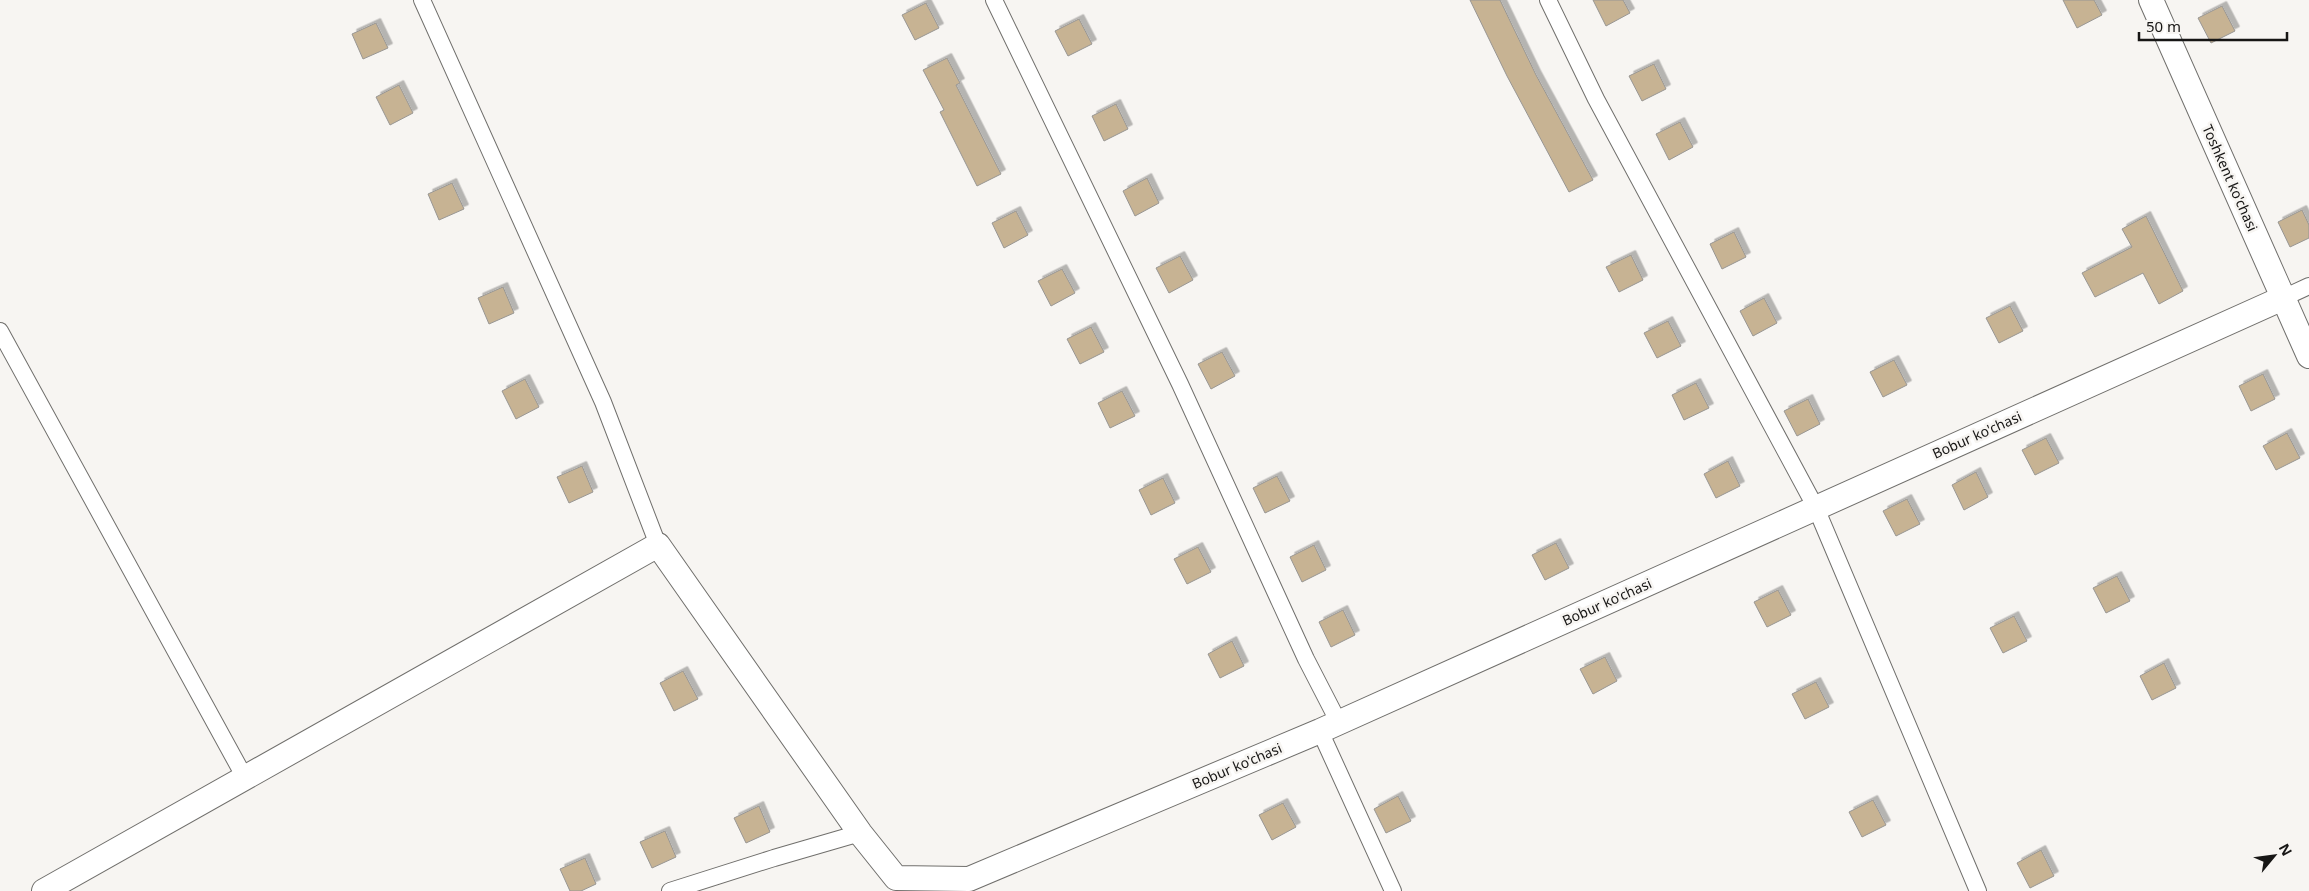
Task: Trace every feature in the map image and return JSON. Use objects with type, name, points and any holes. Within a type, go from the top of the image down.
[{"type":"street","points":[[422,0],[603,402],[658,545],[898,885]]},
{"type":"street","points":[[994,0],[1175,375],[1306,659],[1393,891]]},
{"type":"street","points":[[1548,0],[1596,99],[1816,508],[1978,891]]},
{"type":"street","name":"Toshkent ko'chasi","points":[[2152,0],[2309,356]]},
{"type":"street","name":"Bobur ko'chasi","points":[[898,885],[969,880],[1330,727],[2309,286]]},
{"type":"street","points":[[0,331],[245,778]]},
{"type":"street","points":[[44,891],[658,545]]},
{"type":"street","points":[[670,891],[860,833]]},
{"type":"building","points":[[1470,0],[1500,0],[1536,75],[1593,180],[1569,192],[1507,76]]},
{"type":"building","points":[[1593,0],[1623,0],[1630,13],[1606,26]]},
{"type":"building","points":[[2063,0],[2094,0],[2102,15],[2077,28]]},
{"type":"building","points":[[926,3],[939,28],[915,40],[902,15]]},
{"type":"building","points":[[2222,6],[2235,31],[2211,43],[2198,18]]},
{"type":"building","points":[[1079,19],[1092,44],[1068,56],[1055,31]]},
{"type":"building","points":[[376,23],[388,48],[363,59],[352,34]]},
{"type":"building","points":[[947,58],[960,83],[956,85],[1001,174],[977,186],[940,112],[944,110],[923,70]]},
{"type":"building","points":[[1654,64],[1666,89],[1642,101],[1629,76]]},
{"type":"building","points":[[399,85],[413,113],[390,125],[376,97]]},
{"type":"building","points":[[1116,104],[1128,129],[1104,141],[1092,116]]},
{"type":"building","points":[[1680,122],[1693,147],[1669,160],[1656,134]]},
{"type":"building","points":[[1147,178],[1159,203],[1135,216],[1123,191]]},
{"type":"building","points":[[452,183],[464,209],[439,220],[428,194]]},
{"type":"building","points":[[2302,210],[2309,225],[2309,238],[2290,247],[2278,222]]},
{"type":"building","points":[[1016,211],[1028,235],[1004,248],[992,223]]},
{"type":"building","points":[[2146,216],[2183,291],[2159,304],[2143,273],[2095,297],[2082,273],[2132,247],[2122,229]]},
{"type":"building","points":[[1734,232],[1746,257],[1722,269],[1710,244]]},
{"type":"building","points":[[1631,255],[1643,280],[1619,292],[1606,267]]},
{"type":"building","points":[[1180,256],[1193,280],[1169,293],[1156,268]]},
{"type":"building","points":[[1062,269],[1075,293],[1051,306],[1038,281]]},
{"type":"building","points":[[503,287],[514,313],[489,324],[478,298]]},
{"type":"building","points":[[1764,298],[1777,323],[1753,336],[1740,311]]},
{"type":"building","points":[[2010,306],[2023,331],[1999,343],[1986,318]]},
{"type":"building","points":[[1668,321],[1681,346],[1657,358],[1644,333]]},
{"type":"building","points":[[1091,327],[1104,352],[1080,364],[1067,339]]},
{"type":"building","points":[[1222,352],[1235,376],[1211,389],[1198,364]]},
{"type":"building","points":[[1894,360],[1907,385],[1883,397],[1870,372]]},
{"type":"building","points":[[2263,374],[2275,399],[2251,411],[2239,386]]},
{"type":"building","points":[[525,379],[539,407],[516,419],[502,391]]},
{"type":"building","points":[[1696,383],[1709,408],[1684,420],[1672,395]]},
{"type":"building","points":[[1122,391],[1135,416],[1110,428],[1098,403]]},
{"type":"building","points":[[1808,399],[1820,424],[1797,436],[1784,411]]},
{"type":"building","points":[[2287,433],[2300,458],[2276,470],[2263,446]]},
{"type":"building","points":[[2046,438],[2059,463],[2035,475],[2022,450]]},
{"type":"building","points":[[1728,461],[1740,486],[1716,498],[1704,474]]},
{"type":"building","points":[[582,466],[593,492],[569,503],[557,477]]},
{"type":"building","points":[[1976,472],[1988,497],[1964,510],[1952,485]]},
{"type":"building","points":[[1277,476],[1290,501],[1265,513],[1253,488]]},
{"type":"building","points":[[1163,478],[1175,503],[1151,515],[1139,490]]},
{"type":"building","points":[[1907,499],[1920,524],[1896,536],[1883,511]]},
{"type":"building","points":[[1556,543],[1569,568],[1545,580],[1532,555]]},
{"type":"building","points":[[1314,545],[1326,570],[1302,582],[1290,557]]},
{"type":"building","points":[[1198,547],[1211,572],[1187,584],[1174,559]]},
{"type":"building","points":[[2117,576],[2130,601],[2106,613],[2093,588]]},
{"type":"building","points":[[1778,590],[1791,615],[1767,627],[1754,602]]},
{"type":"building","points":[[1343,610],[1355,635],[1331,647],[1319,622]]},
{"type":"building","points":[[2014,616],[2027,641],[2003,653],[1990,628]]},
{"type":"building","points":[[1232,641],[1244,666],[1220,678],[1208,654]]},
{"type":"building","points":[[1605,657],[1617,681],[1593,694],[1580,669]]},
{"type":"building","points":[[2164,663],[2176,688],[2152,700],[2140,676]]},
{"type":"building","points":[[683,671],[698,699],[674,711],[660,683]]},
{"type":"building","points":[[1816,682],[1829,707],[1805,719],[1792,694]]},
{"type":"building","points":[[1398,796],[1411,821],[1386,833],[1374,809]]},
{"type":"building","points":[[1873,800],[1886,825],[1862,837],[1849,812]]},
{"type":"building","points":[[1283,803],[1296,827],[1272,840],[1259,815]]},
{"type":"building","points":[[759,806],[770,832],[746,843],[734,818]]},
{"type":"building","points":[[665,831],[676,857],[652,868],[640,842]]},
{"type":"building","points":[[2041,850],[2054,876],[2030,888],[2017,863]]},
{"type":"building","points":[[585,858],[596,884],[581,891],[570,891],[560,869]]}]
